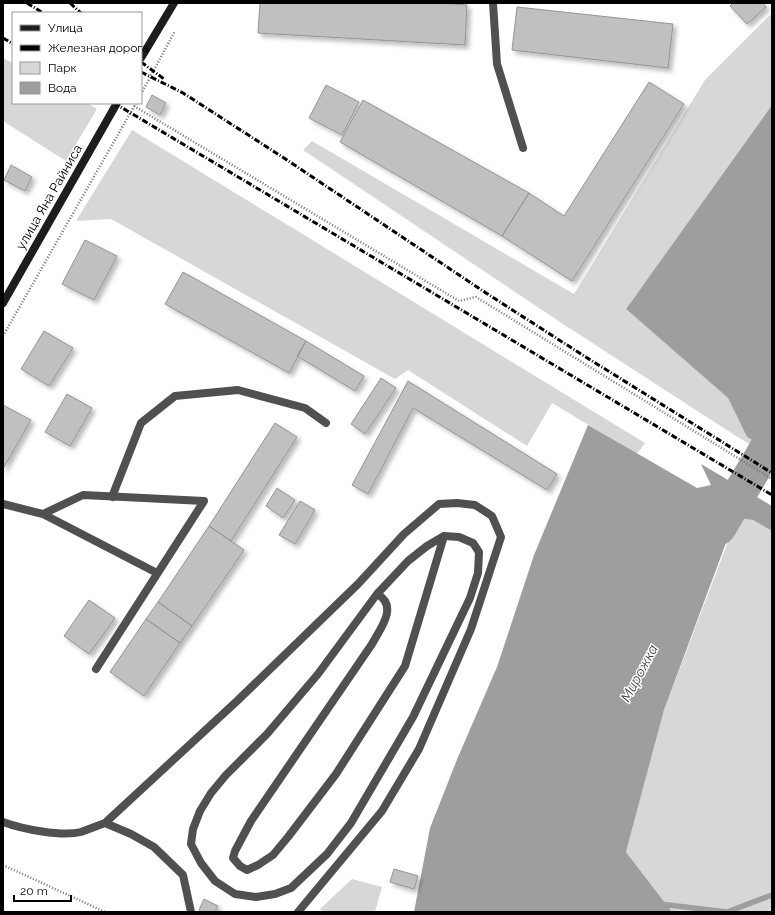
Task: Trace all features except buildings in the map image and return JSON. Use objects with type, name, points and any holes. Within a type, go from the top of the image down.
[{"type":"street","points":[[142,56],[174,3]]},
{"type":"street","name":"улица Яна Райниса","points":[[3,303],[116,104]]},
{"type":"lane","points":[[493,3],[497,64],[523,148]]},
{"type":"lane","points":[[112,497],[141,423],[175,396],[238,390],[306,408],[326,423]]},
{"type":"lane","points":[[43,514],[83,496],[204,501],[96,668]]},
{"type":"lane","points":[[3,822],[18,827],[52,833],[80,832],[105,823],[243,696],[358,584],[404,534],[439,504],[457,503],[475,506],[492,516],[501,537],[471,629],[419,749],[382,811],[298,912]]},
{"type":"lane","points":[[3,504],[43,514],[157,573]]},
{"type":"lane","points":[[377,594],[383,597],[386,602],[387,618],[372,644],[251,821],[235,851],[233,858],[240,866],[247,870],[273,855],[288,837],[336,774],[405,666],[444,536]]},
{"type":"lane","points":[[444,536],[459,537],[473,543],[479,552],[478,573],[470,598],[413,717],[351,823],[332,848],[290,888],[275,894],[256,897],[235,894],[215,881],[191,844],[200,811],[211,793],[226,775],[267,734],[318,674],[377,594],[408,561],[426,546],[444,536]]},
{"type":"lane","points":[[105,823],[131,834],[154,847],[182,875],[191,912]]},
{"type":"path","points":[[142,92],[175,30]]},
{"type":"path","points":[[3,336],[135,104],[459,301],[476,297],[772,479]]},
{"type":"path","points":[[3,865],[106,912]]},
{"type":"green space","points":[[772,13],[772,105],[626,309],[728,398],[747,437],[772,451],[772,458],[563,324],[303,150],[312,141],[574,294],[705,80]]},
{"type":"green space","points":[[3,58],[12,62],[12,104],[89,104],[97,109],[66,161],[3,121]]},
{"type":"green space","points":[[132,130],[645,443],[637,454],[552,403],[527,446],[408,370],[395,379],[111,219],[76,221]]},
{"type":"green space","points":[[737,518],[753,520],[772,531],[772,912],[672,912],[626,852],[664,710]]},
{"type":"green space","points":[[352,879],[382,887],[375,912],[322,912],[320,909]]},
{"type":"water","points":[[772,105],[772,451],[747,437],[728,398],[626,309]]},
{"type":"water","points":[[588,425],[697,488],[711,485],[701,464],[772,506],[772,531],[753,520],[737,518],[730,532],[664,710],[626,852],[672,912],[414,912],[430,828],[458,757],[497,667],[534,555]]},
{"type":"waterway","name":"Мирожка","points":[[719,528],[772,439]]},
{"type":"waterway","points":[[727,912],[772,895]]},
{"type":"waterway","points":[[660,904],[727,912]]},
{"type":"railway","points":[[27,3],[41,12]]},
{"type":"railway","points":[[70,3],[80,12]]},
{"type":"railway","points":[[3,38],[12,43]]},
{"type":"railway","points":[[142,63],[164,79]]},
{"type":"railway","points":[[142,72],[183,93],[284,158],[486,293],[772,473]]},
{"type":"railway","points":[[116,104],[772,495]]}]
